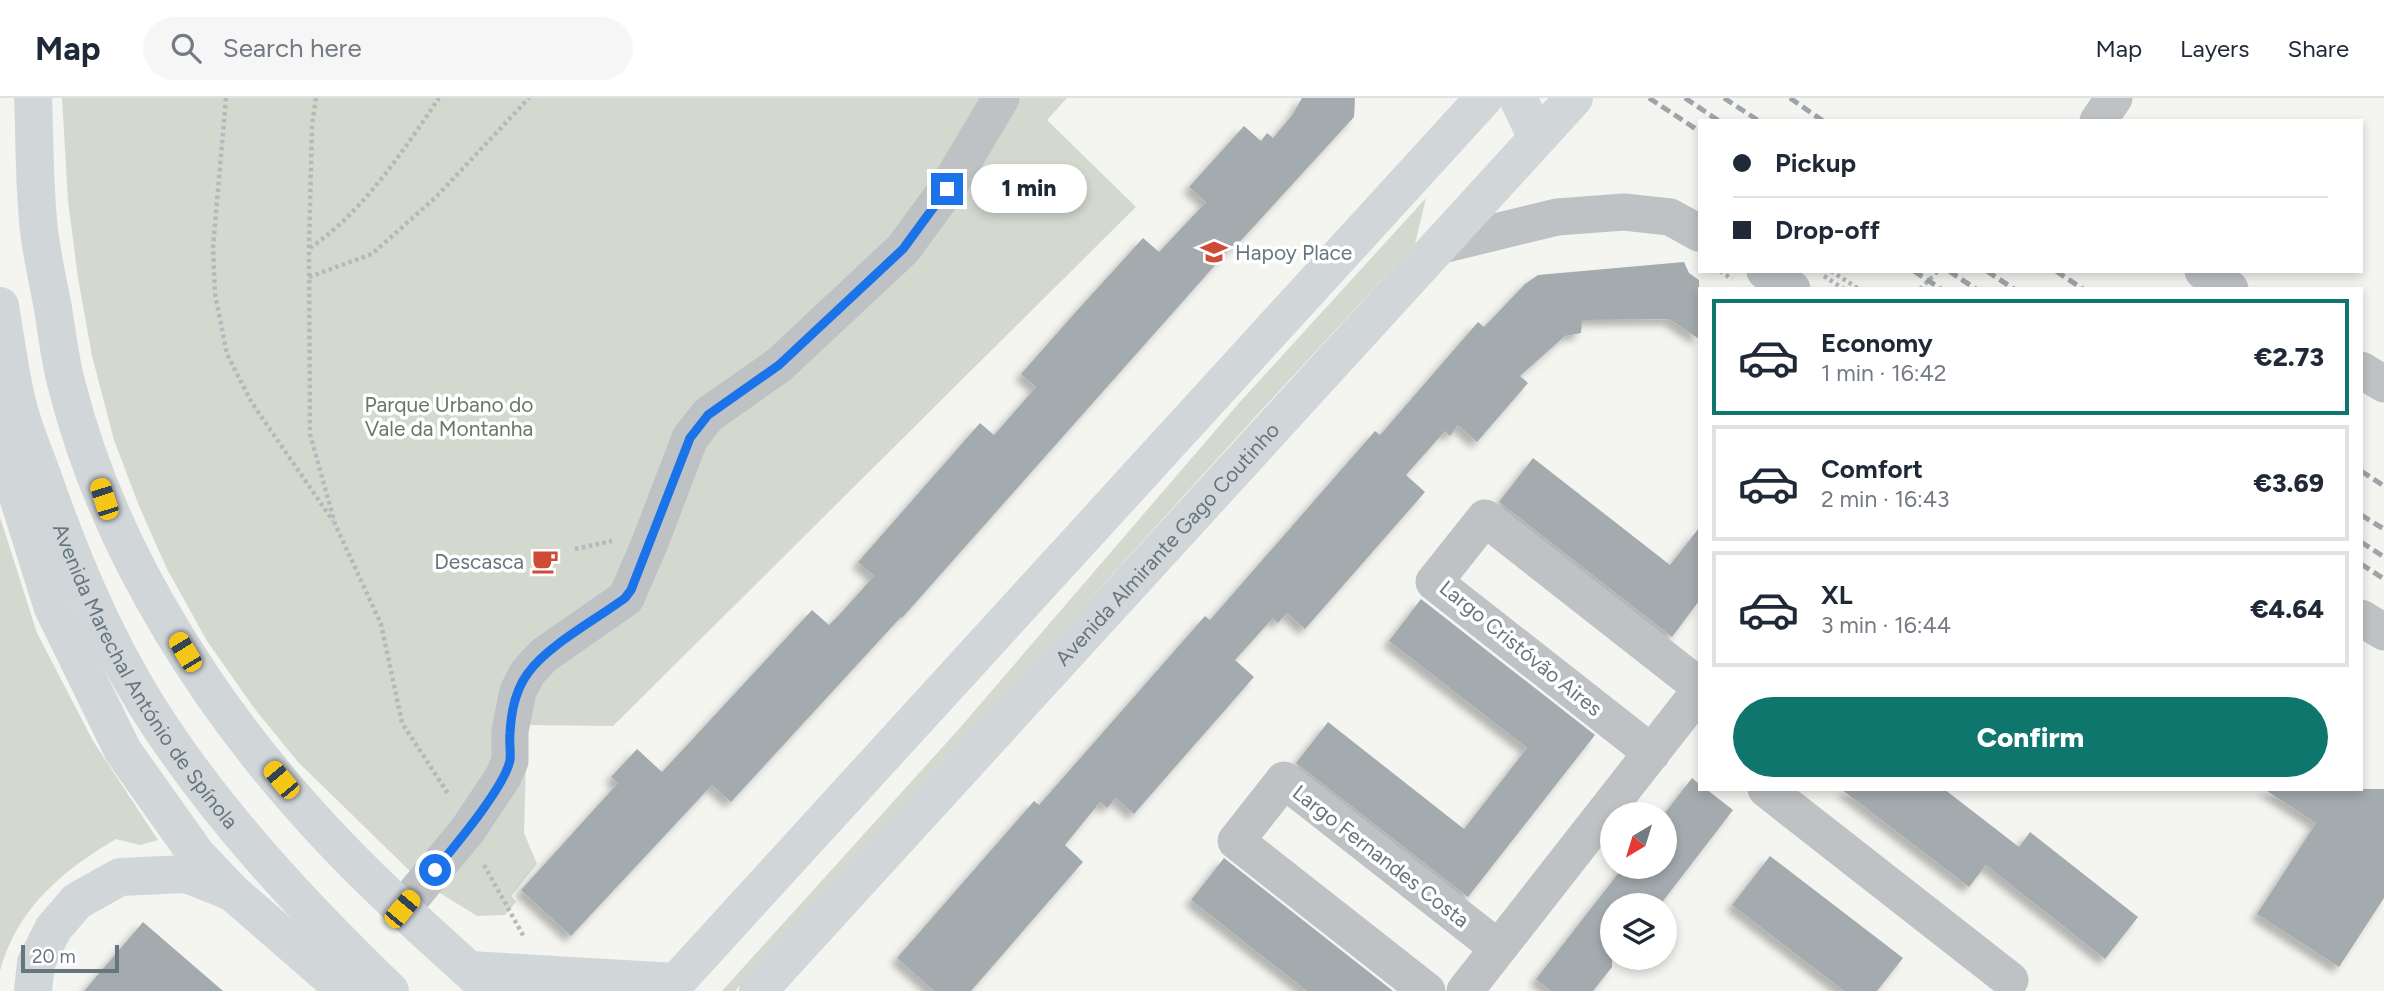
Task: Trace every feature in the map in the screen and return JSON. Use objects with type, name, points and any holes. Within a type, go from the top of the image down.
[{"type":"main road","name":"Avenida Marechal António de Spínola","points":[[33,98],[41,244],[67,386],[104,499],[149,592],[197,671],[246,740],[336,844],[480,980]]},
{"type":"main road","points":[[480,980],[672,987],[1484,98]]},
{"type":"main road","points":[[1518,98],[1537,138]]},
{"type":"main road","name":"Avenida Almirante Gago Coutinho","points":[[758,991],[1574,98]]},
{"type":"main road","name":"Avenida Marechal António de Spínola","points":[[0,306],[19,409],[58,521],[98,618],[141,695],[198,778],[246,838],[330,931],[390,991]]},
{"type":"main road","points":[[0,428],[7,462],[53,608],[123,751],[196,854],[232,892],[346,991]]},
{"type":"main road","points":[[33,991],[36,963],[53,929],[77,901],[120,877],[187,874],[232,892]]},
{"type":"street","points":[[402,909],[467,831],[503,777],[510,761],[510,731],[518,691],[528,673],[544,655],[625,598],[649,545],[690,438],[708,415],[779,365],[903,249],[947,189],[1001,98]]},
{"type":"street","points":[[2099,119],[2114,98]]},
{"type":"street","points":[[1438,247],[1557,217],[1623,212],[1670,217],[1698,232]]},
{"type":"street","points":[[1768,273],[1789,287]]},
{"type":"street","points":[[2206,273],[2227,287]]},
{"type":"street","points":[[2363,371],[2384,384]]},
{"type":"street","name":"Largo Cristóvão Aires","points":[[1652,752],[1434,582],[1485,517],[1698,685]]},
{"type":"street","points":[[1486,976],[1652,752],[1688,728],[1698,695]]},
{"type":"street","name":"Largo Fernandes Costa","points":[[1427,991],[1236,841],[1284,780],[1486,976]]},
{"type":"street","points":[[1769,791],[2010,980]]},
{"type":"path","points":[[226,98],[213,248],[215,294],[227,354],[252,403],[335,524],[382,624],[402,723],[461,814],[467,831],[528,946]]},
{"type":"path","points":[[316,98],[312,124],[309,248],[310,433],[335,524]]},
{"type":"path","points":[[309,248],[333,232],[397,159],[439,98]]},
{"type":"path","points":[[310,277],[372,254],[436,197],[528,98]]},
{"type":"path","points":[[1824,273],[1822,275],[1841,287]]},
{"type":"path","points":[[1834,273],[1856,287]]},
{"type":"path","points":[[1922,287],[1936,273]]},
{"type":"green space","name":"Parque Urbano do Vale da Montanha","points":[[62,98],[1067,98],[1047,120],[1136,207],[613,726],[527,725],[524,833],[537,864],[511,896],[516,902],[505,915],[477,916],[419,880],[298,762],[254,708],[207,641],[167,569],[114,440],[92,356],[68,201]]},
{"type":"green space","points":[[1426,198],[1415,244],[735,991],[722,991],[958,730],[1239,403]]},
{"type":"green space","points":[[0,517],[37,633],[93,741],[158,840],[140,845],[116,839],[60,878],[44,893],[18,928],[0,971]]},
{"type":"building","points":[[1302,98],[1355,98],[1354,117],[1235,247],[1233,245],[902,618],[731,802],[712,785],[571,936],[521,890],[618,783],[611,777],[637,749],[662,772],[812,610],[829,625],[839,615],[874,576],[858,562],[980,423],[994,435],[1036,387],[1021,374],[1073,315],[1143,238],[1159,252],[1206,202],[1189,187],[1244,126],[1261,141],[1267,133],[1273,138],[1293,114]]},
{"type":"building","points":[[1684,262],[1689,273],[1699,280],[1698,338],[1669,319],[1582,320],[1581,333],[1565,336],[1520,376],[1528,383],[1477,442],[1458,425],[1450,436],[1445,431],[1406,475],[1425,492],[1305,629],[1287,613],[1278,623],[1273,618],[1235,660],[1254,677],[1134,814],[1116,798],[1107,808],[1100,802],[1065,845],[1083,862],[971,991],[934,991],[897,958],[1034,801],[1039,805],[1205,616],[1210,620],[1375,431],[1380,435],[1478,322],[1484,327],[1525,284],[1538,275]]},
{"type":"building","points":[[1533,458],[1670,565],[1698,529],[1698,602],[1672,637],[1499,502]]},
{"type":"building","points":[[1421,599],[1595,735],[1468,897],[1296,763],[1328,722],[1464,829],[1527,748],[1389,641]]},
{"type":"building","points":[[1692,778],[1698,783],[1698,791],[1709,791],[1733,810],[1669,893],[1603,893],[1614,879],[1677,879],[1677,802],[1673,802]]},
{"type":"building","points":[[2384,789],[2384,898],[2339,967],[2257,914],[2316,823],[2267,791]]},
{"type":"building","points":[[1844,791],[1947,791],[2019,847],[2030,832],[2138,917],[2105,959],[1986,865],[1969,887]]},
{"type":"building","points":[[1770,856],[1903,958],[1877,991],[1844,991],[1732,905]]},
{"type":"building","points":[[1224,858],[1393,991],[1307,991],[1191,900]]},
{"type":"building","points":[[1600,897],[1600,970],[1610,970],[1593,991],[1551,991],[1536,979]]},
{"type":"building","points":[[143,922],[223,991],[84,991]]},
{"type":"railway","points":[[1649,98],[1698,130]]},
{"type":"railway","points":[[1685,98],[1716,119]]},
{"type":"railway","points":[[1724,98],[1756,119]]},
{"type":"railway","points":[[1790,98],[1820,119]]},
{"type":"railway","points":[[1917,273],[1938,287]]},
{"type":"railway","points":[[1952,273],[1973,287]]},
{"type":"railway","points":[[1990,273],[2011,287]]},
{"type":"railway","points":[[2059,273],[2080,287]]},
{"type":"railway","points":[[2363,472],[2384,486]]},
{"type":"railway","points":[[2363,516],[2384,529]]},
{"type":"railway","points":[[2363,543],[2384,557]]},
{"type":"railway","points":[[2363,565],[2384,579]]},
{"type":"place","name":"Hapoy Place","points":[[1214,252]]},
{"type":"place","name":"Descasca","points":[[545,561]]},
{"type":"route","points":[[435,870],[467,831],[503,777],[510,761],[510,731],[518,691],[528,673],[544,655],[625,598],[631,590],[690,438],[708,415],[779,365],[903,249],[947,189]]}]
